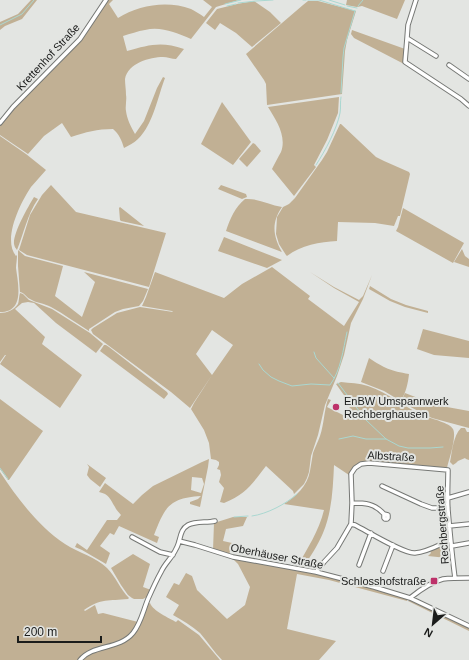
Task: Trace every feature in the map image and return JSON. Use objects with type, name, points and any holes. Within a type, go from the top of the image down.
[{"type":"street","name":"Krettenhof Straße","points":[[0,123],[13,107],[80,39],[106,0]]},
{"type":"street","points":[[416,0],[408,25],[405,62],[461,99],[469,106]]},
{"type":"street","points":[[407,38],[436,56]]},
{"type":"street","points":[[448,65],[469,79]]},
{"type":"street","name":"Albstraße","points":[[316,572],[337,548],[351,524],[351,474],[355,468],[361,464],[369,463],[448,470]]},
{"type":"street","name":"Rechbergstraße","points":[[448,470],[449,526],[455,578]]},
{"type":"street","points":[[382,486],[432,508],[448,508]]},
{"type":"street","points":[[448,498],[469,492]]},
{"type":"street","points":[[352,503],[368,504],[380,509],[384,514]]},
{"type":"street","points":[[80,660],[88,653],[115,645],[129,638],[138,626],[160,572],[177,548],[183,530],[194,523],[215,522]]},
{"type":"street","points":[[351,524],[412,553],[427,551],[450,540]]},
{"type":"street","points":[[449,526],[469,524]]},
{"type":"street","points":[[359,565],[371,533]]},
{"type":"street","points":[[132,537],[160,552],[173,555]]},
{"type":"street","name":"Oberhäuser Straße","points":[[179,541],[233,557],[316,572],[410,598]]},
{"type":"street","points":[[452,546],[469,543]]},
{"type":"street","points":[[383,571],[393,545]]},
{"type":"street","points":[[469,578],[444,579],[438,581],[426,586],[410,598],[469,626]]},
{"type":"shaded area","points":[[31,0],[37,0],[22,19],[5,26],[0,30],[0,22],[18,14]]},
{"type":"shaded area","points":[[108,0],[113,0],[109,4],[118,18],[144,7],[163,4],[182,6],[191,9],[204,17],[212,7],[203,0],[239,0],[216,7],[191,39],[180,34],[157,29],[142,30],[123,36],[127,51],[155,45],[168,45],[184,49],[176,59],[163,57],[152,58],[135,65],[127,73],[125,79],[126,111],[129,123],[135,134],[144,121],[157,88],[163,77],[165,78],[148,126],[135,142],[124,148],[120,138],[113,129],[92,131],[71,137],[62,123],[44,136],[28,154],[0,135],[0,125],[16,106],[75,46]]},
{"type":"shaded area","points":[[347,0],[405,0],[397,19],[362,6],[357,7],[346,5]]},
{"type":"shaded area","points":[[254,1],[270,12],[281,23],[252,47],[236,33],[220,23],[215,30],[206,23],[217,9]]},
{"type":"shaded area","points":[[308,1],[318,1],[356,11],[345,51],[342,94],[267,105],[266,84],[246,54]]},
{"type":"shaded area","points":[[352,30],[405,49],[404,64],[354,38],[351,34]]},
{"type":"shaded area","points":[[339,97],[338,113],[327,140],[314,165],[316,167],[294,196],[272,169],[281,152],[283,140],[280,128],[268,107]]},
{"type":"shaded area","points":[[222,102],[251,142],[233,165],[201,144]]},
{"type":"shaded area","points":[[340,124],[376,157],[409,172],[410,174],[400,216],[398,216],[394,226],[375,223],[338,222],[337,241],[311,245],[298,249],[287,256],[279,244],[276,234],[277,217],[283,207],[295,198],[322,160]]},
{"type":"shaded area","points":[[0,136],[46,170],[31,187],[22,202],[14,221],[11,240],[12,249],[16,256],[17,255],[16,268],[18,296],[17,302],[13,307],[8,311],[0,312]]},
{"type":"shaded area","points":[[253,143],[261,151],[247,167],[239,159]]},
{"type":"shaded area","points":[[51,185],[76,212],[166,233],[149,287],[27,255],[19,250],[30,215],[42,195]]},
{"type":"shaded area","points":[[221,185],[246,194],[247,197],[242,199],[218,189]]},
{"type":"shaded area","points":[[34,197],[38,199],[28,218],[17,250],[14,244],[14,239],[21,220]]},
{"type":"shaded area","points":[[245,199],[282,207],[278,213],[274,230],[282,252],[226,231],[233,214]]},
{"type":"shaded area","points":[[120,207],[144,226],[121,221]]},
{"type":"shaded area","points":[[403,208],[464,243],[453,263],[396,231]]},
{"type":"shaded area","points":[[224,237],[282,260],[267,268],[218,251]]},
{"type":"shaded area","points":[[462,249],[465,256],[469,259],[469,267],[454,262]]},
{"type":"shaded area","points":[[18,250],[25,256],[63,266],[55,296],[82,317],[95,282],[84,272],[148,289],[139,306],[115,312],[89,329],[89,331],[56,310],[32,300],[20,292]]},
{"type":"shaded area","points":[[272,267],[310,296],[308,299],[344,326],[359,302],[310,272],[359,300],[363,296],[372,275],[363,299],[351,323],[344,355],[325,405],[311,456],[307,478],[304,484],[294,494],[293,491],[266,466],[252,483],[238,496],[224,503],[220,502],[224,488],[219,482],[221,475],[220,470],[217,469],[219,462],[211,459],[209,443],[204,430],[191,409],[212,375],[190,408],[93,334],[91,330],[117,313],[140,307],[173,312],[142,306],[155,272],[224,298],[242,284]],"holes":[[[212,330],[233,345],[212,375],[196,354]]]},
{"type":"shaded area","points":[[370,286],[391,299],[428,311],[428,313],[405,307],[390,301],[369,289]]},
{"type":"shaded area","points":[[20,293],[29,300],[52,309],[90,333],[103,344],[96,353],[56,323],[34,303],[22,303],[15,309],[45,337],[42,344],[82,375],[60,408],[0,364],[6,355],[0,362],[0,313],[10,311],[18,304]]},
{"type":"shaded area","points":[[423,329],[469,341],[469,358],[434,355],[417,349]]},
{"type":"shaded area","points":[[104,345],[109,347],[167,392],[168,394],[164,399],[100,351]]},
{"type":"shaded area","points":[[369,358],[388,369],[409,374],[406,388],[401,400],[384,391],[361,382]]},
{"type":"shaded area","points":[[341,382],[361,384],[376,389],[418,413],[448,425],[453,429],[454,433],[452,448],[447,468],[369,461],[362,462],[357,465],[353,468],[349,475],[334,465],[332,499],[326,525],[319,542],[303,568],[297,567],[316,533],[324,510],[284,504],[293,498],[304,486],[309,477],[313,453],[321,431],[328,399],[331,400],[327,407],[345,416],[351,405],[336,384]]},
{"type":"shaded area","points":[[405,393],[436,405],[469,411],[469,428],[432,418],[401,402]]},
{"type":"shaded area","points":[[0,399],[43,431],[9,480],[0,469]]},
{"type":"shaded area","points":[[461,428],[465,428],[467,432],[469,432],[469,460],[465,458],[453,465],[450,462],[453,444],[458,431]]},
{"type":"shaded area","points":[[209,459],[200,507],[190,504],[190,502],[201,496],[182,499],[170,506],[161,517],[154,535],[159,537],[157,543],[119,526],[114,535],[110,533],[100,546],[110,553],[106,564],[75,547],[77,543],[87,550],[107,520],[117,520],[121,515],[109,497],[99,492],[105,483],[133,504],[153,486]],"holes":[[[192,477],[202,478],[204,484],[201,493],[191,490]]]},
{"type":"shaded area","points":[[87,464],[106,478],[100,487],[87,475],[89,467]]},
{"type":"shaded area","points":[[0,472],[21,502],[46,529],[65,544],[103,564],[113,575],[129,598],[100,602],[84,610],[85,611],[95,605],[98,614],[103,613],[138,622],[133,632],[122,641],[90,650],[79,660],[0,660]]},
{"type":"shaded area","points":[[233,517],[247,517],[243,526],[226,529],[223,541],[232,543],[229,555],[213,550],[214,523]]},
{"type":"shaded area","points":[[445,545],[447,558],[428,556],[431,553],[430,551]]},
{"type":"shaded area","points":[[133,554],[150,564],[143,587],[151,590],[147,597],[143,599],[134,599],[128,595],[111,568]]},
{"type":"shaded area","points":[[233,559],[315,574],[407,599],[407,601],[329,580],[297,574],[287,629],[336,641],[319,660],[222,660],[200,633],[173,615],[179,605],[166,597],[174,583],[179,585],[186,573],[192,576],[197,590],[227,619],[245,605],[250,587],[238,564]]},
{"type":"shaded area","points":[[410,600],[469,628],[469,631],[408,601]]},
{"type":"shaded area","points":[[150,603],[154,609],[176,622],[178,620],[199,635],[220,660],[82,660],[92,653],[122,643],[128,639],[138,628],[147,604]]},
{"type":"waterway","points":[[0,25],[22,14],[34,0]]},
{"type":"waterway","points":[[225,4],[241,0]]},
{"type":"waterway","points":[[238,3],[273,0]]},
{"type":"waterway","points":[[308,0],[319,0],[355,11]]},
{"type":"waterway","points":[[329,0],[345,5]]},
{"type":"waterway","points":[[358,6],[363,0]]},
{"type":"waterway","points":[[227,6],[236,4]]},
{"type":"waterway","points":[[347,6],[357,8]]},
{"type":"waterway","points":[[341,93],[344,48],[355,11]]},
{"type":"waterway","points":[[316,165],[327,147],[336,126],[340,113],[341,97]]},
{"type":"waterway","points":[[259,364],[271,377],[292,386],[311,384],[330,385],[337,373],[347,332]]},
{"type":"waterway","points":[[314,352],[316,358],[334,378]]},
{"type":"waterway","points":[[338,383],[366,420],[386,439],[399,446],[408,448],[443,447]]},
{"type":"waterway","points":[[339,439],[353,436],[366,439],[386,439]]},
{"type":"waterway","points":[[0,468],[8,479]]},
{"type":"waterway","points":[[252,516],[276,508],[297,494]]},
{"type":"waterway","points":[[234,517],[248,516]]},
{"type":"place","name":"EnBW Umspannwerk Rechberghausen","points":[[336,407]]},
{"type":"place","name":"Schlosshofstraße","points":[[434,581]]}]
